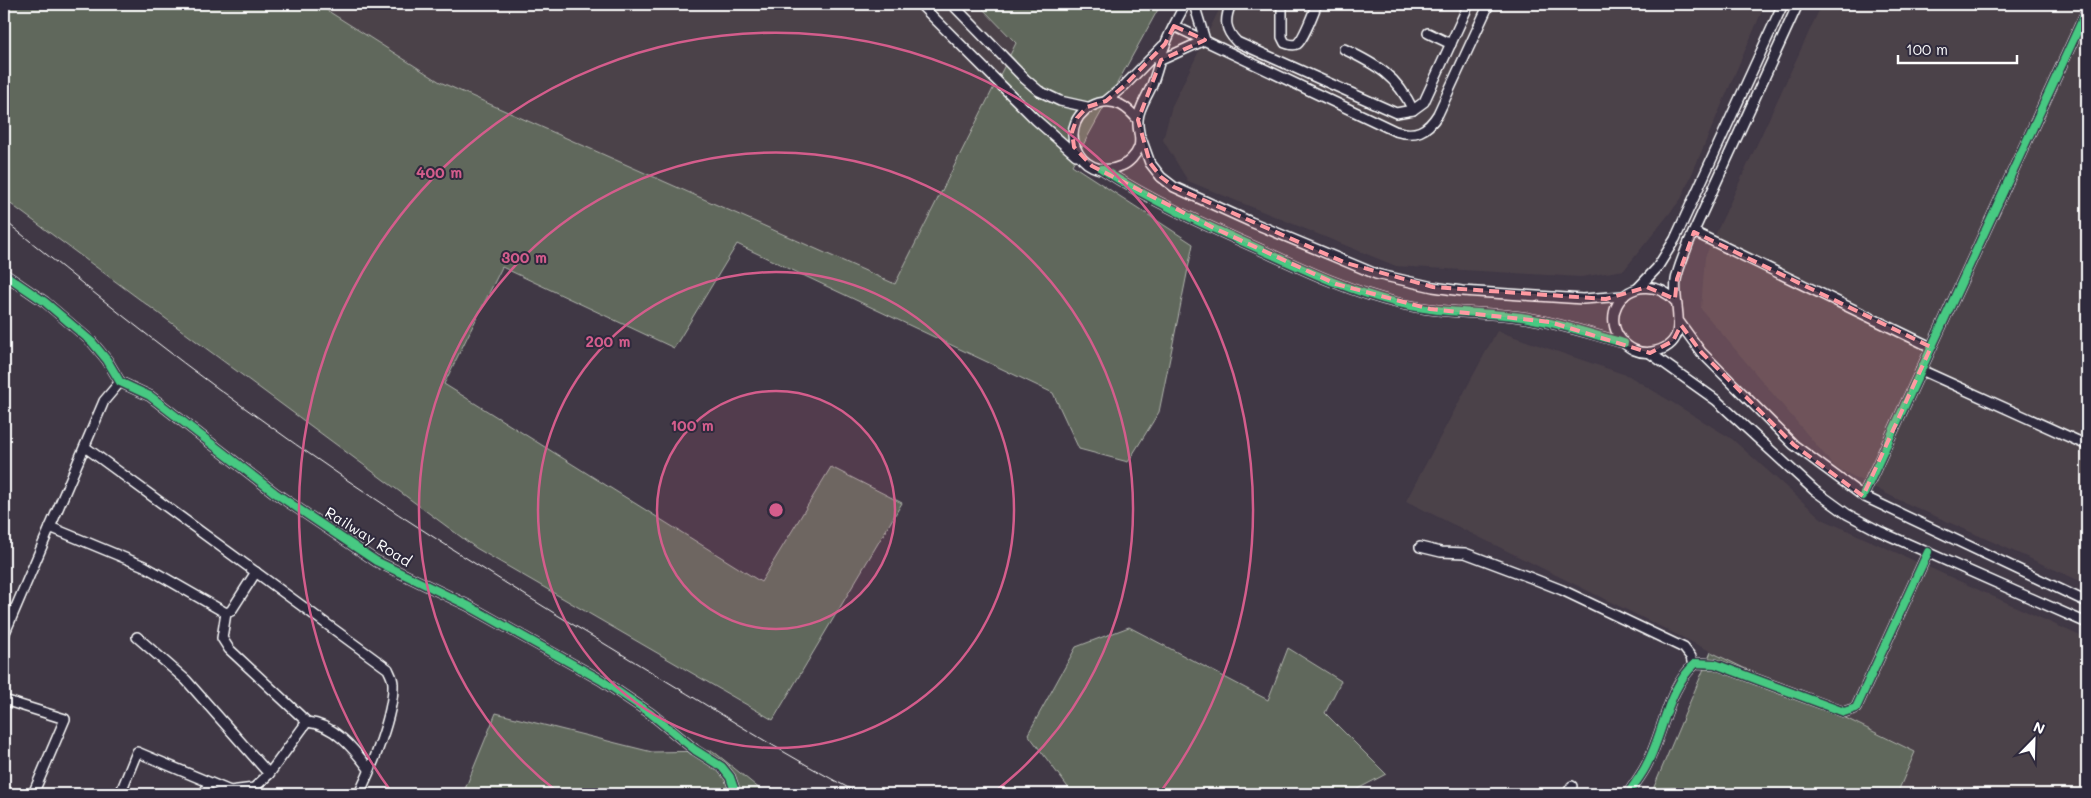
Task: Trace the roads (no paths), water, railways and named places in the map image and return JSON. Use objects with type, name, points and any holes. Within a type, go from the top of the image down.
[{"type":"street","points":[[920,4],[1036,120],[1082,160],[1216,230],[1336,284],[1368,295],[1430,309],[1540,320],[1624,343],[1636,351],[1650,353],[1661,350],[1673,341],[1680,323],[1679,312],[1675,302],[1676,279],[1694,232],[1798,4]]},
{"type":"street","points":[[952,4],[1039,91],[1060,101],[1087,107],[1106,101],[1124,86],[1165,44]]},
{"type":"street","points":[[1138,120],[1161,60],[1165,44],[1185,4]]},
{"type":"street","points":[[1194,4],[1205,40]]},
{"type":"street","points":[[1231,4],[1226,15],[1226,27],[1237,42],[1396,113],[1413,110],[1426,98],[1469,4]]},
{"type":"street","points":[[1282,4],[1282,37],[1285,43],[1292,45],[1298,43],[1317,4]]},
{"type":"street","points":[[1174,26],[1395,131],[1408,135],[1421,132],[1431,125],[1438,114],[1489,4]]},
{"type":"street","points":[[1106,101],[1118,103],[1130,110],[1138,120],[1141,138],[1150,163],[1161,177],[1174,187],[1251,222],[1376,274],[1433,287],[1462,291],[1582,299],[1624,296],[1638,288],[1657,268],[1675,239],[1783,4]]},
{"type":"street","points":[[1864,496],[2087,10]]},
{"type":"street","points":[[1428,33],[1451,44]]},
{"type":"street","points":[[1161,60],[1205,40]]},
{"type":"street","points":[[1344,49],[1389,74],[1405,93],[1413,110]]},
{"type":"street","points":[[1082,160],[1074,147],[1072,132],[1077,118],[1087,107]]},
{"type":"street","points":[[1102,169],[1114,169],[1128,162],[1138,149],[1141,138]]},
{"type":"street","points":[[1694,232],[1931,347]]},
{"type":"street","name":"Railway Road","points":[[4,274],[45,302],[92,342],[120,382],[150,396],[275,493],[376,561],[467,605],[602,680],[650,713],[695,750],[722,767],[730,777],[736,794]]},
{"type":"street","points":[[1638,288],[1658,289],[1675,302]]},
{"type":"street","points":[[1624,296],[1615,312],[1614,326],[1624,343]]},
{"type":"street","points":[[1680,323],[1701,352],[1794,445],[1864,496],[2087,602]]},
{"type":"street","points":[[1650,353],[1716,400],[1814,490],[1847,514],[2087,623]]},
{"type":"street","points":[[1921,370],[2087,445]]},
{"type":"street","points":[[4,635],[104,401],[120,382]]},
{"type":"street","points":[[85,447],[388,669],[393,684],[392,696],[381,738],[359,794]]},
{"type":"street","points":[[50,527],[144,566],[226,613]]},
{"type":"street","points":[[1420,547],[1441,552],[1465,553],[1562,590],[1684,648],[1692,656],[1693,666]]},
{"type":"street","points":[[1628,794],[1648,764],[1662,723],[1684,677],[1696,663],[1715,664],[1837,710],[1851,711],[1856,708],[1928,552]]},
{"type":"street","points":[[226,613],[231,611],[256,572]]},
{"type":"street","points":[[226,613],[222,638],[229,649],[307,722],[324,727],[348,741],[369,769]]},
{"type":"street","points":[[137,637],[186,680],[269,774]]},
{"type":"street","points":[[4,700],[65,720],[33,794]]},
{"type":"street","points":[[120,794],[137,752],[230,790],[254,788],[269,774],[307,722]]},
{"type":"street","points":[[204,794],[209,783]]},
{"type":"street","points":[[1567,794],[1572,786]]},
{"type":"tram line","points":[[4,220],[183,363],[347,480],[557,615],[760,738],[860,794]]}]
